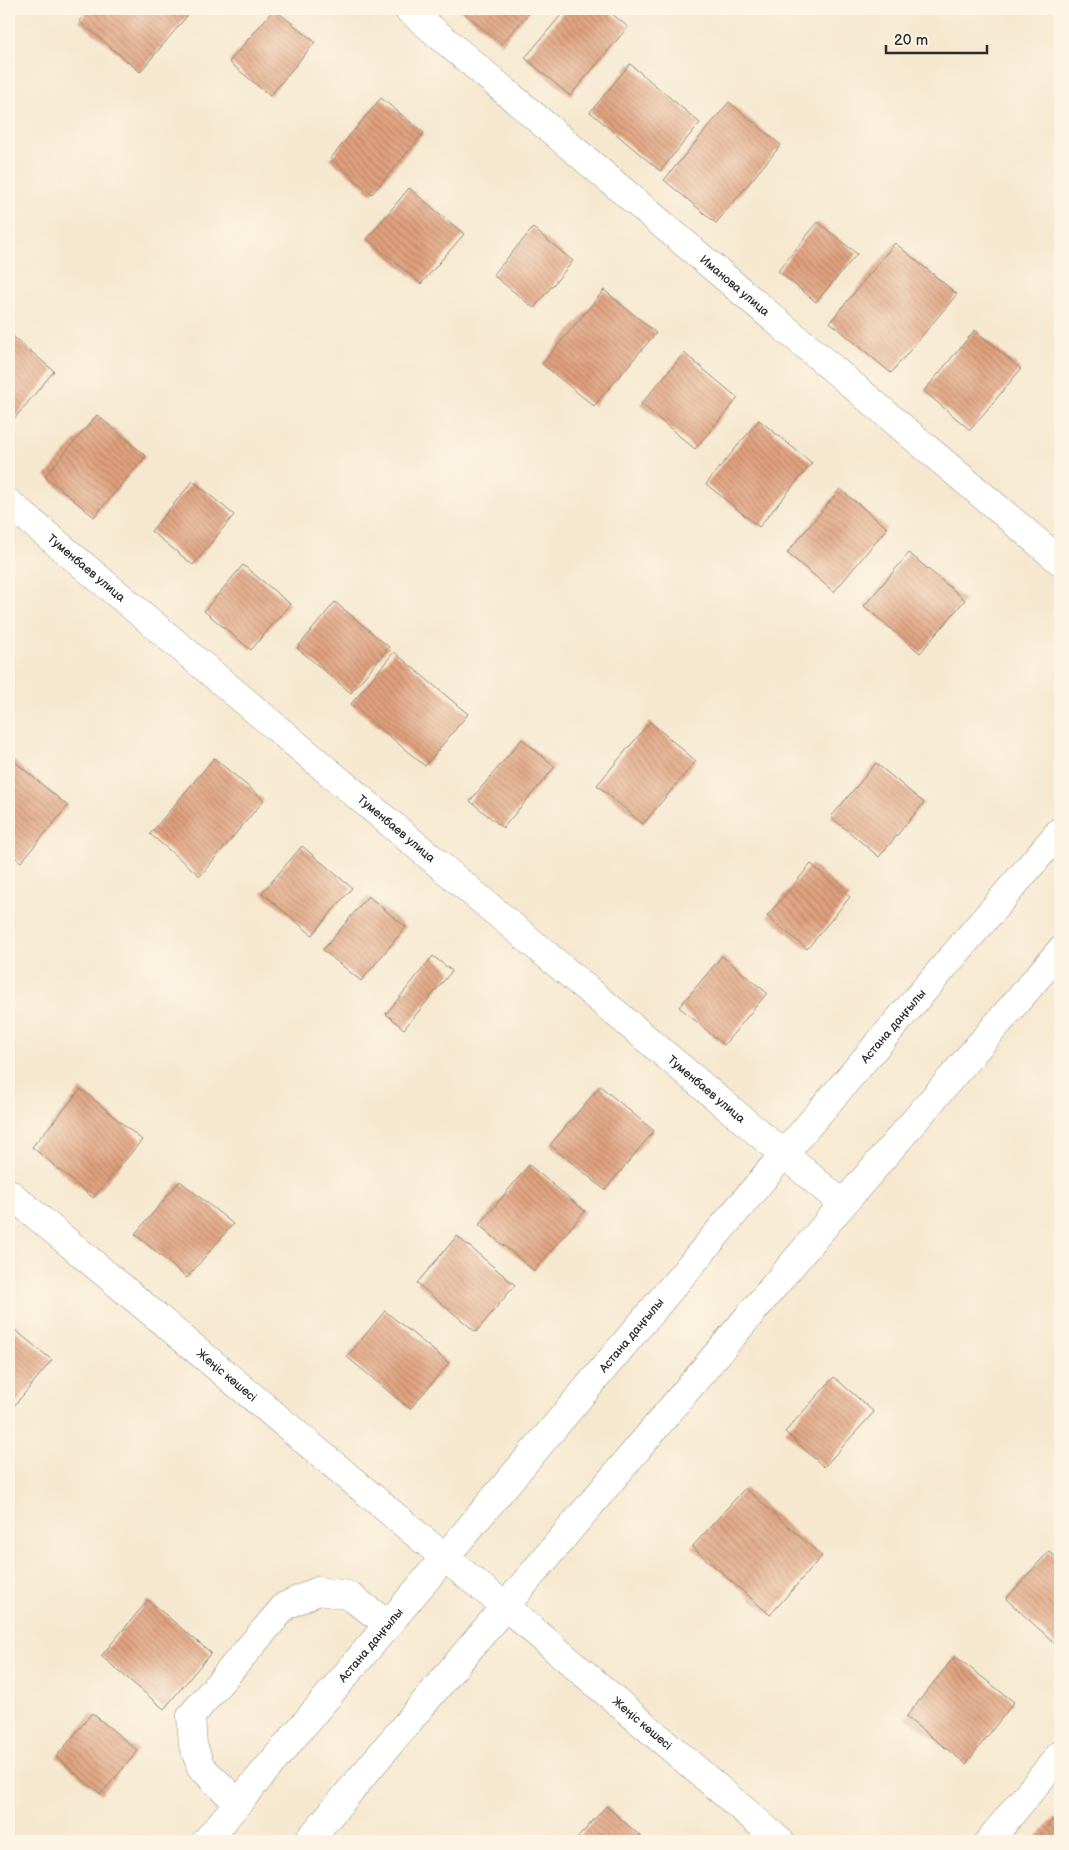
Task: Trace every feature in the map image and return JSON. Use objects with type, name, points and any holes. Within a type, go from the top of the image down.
[{"type":"street","name":"Иманова улица","points":[[408,9],[1060,561]]},
{"type":"street","name":"Туменбаев улица","points":[[9,503],[843,1204]]},
{"type":"street","name":"Астана даңғылы","points":[[206,1841],[784,1154],[1060,831]]},
{"type":"street","points":[[308,1841],[843,1204],[1060,951]]},
{"type":"street","name":"Жеңіс көшесі","points":[[9,1193],[445,1558],[505,1606],[780,1841]]},
{"type":"street","points":[[238,1803],[201,1767],[193,1745],[191,1716],[285,1606],[318,1591],[348,1595],[388,1624]]},
{"type":"street","points":[[989,1841],[1060,1755]]},
{"type":"building","points":[[90,9],[193,9],[140,72],[79,21]]},
{"type":"building","points":[[274,9],[315,42],[270,96],[229,62]]},
{"type":"building","points":[[459,9],[532,9],[502,44]]},
{"type":"building","points":[[566,9],[606,9],[628,27],[570,96],[525,58]]},
{"type":"building","points":[[630,64],[700,123],[660,171],[590,112]]},
{"type":"building","points":[[381,98],[424,133],[372,194],[330,159]]},
{"type":"building","points":[[729,102],[781,145],[716,223],[664,180]]},
{"type":"building","points":[[409,188],[464,234],[421,284],[367,239]]},
{"type":"building","points":[[818,222],[857,254],[816,302],[778,271]]},
{"type":"building","points":[[533,228],[573,261],[534,308],[493,275]]},
{"type":"building","points":[[895,243],[957,294],[891,373],[830,322]]},
{"type":"building","points":[[604,290],[656,333],[594,406],[542,364]]},
{"type":"building","points":[[975,330],[1021,369],[970,430],[924,391]]},
{"type":"building","points":[[9,333],[54,371],[9,425]]},
{"type":"building","points":[[684,353],[738,398],[695,449],[641,404]]},
{"type":"building","points":[[97,415],[146,456],[94,517],[45,476]]},
{"type":"building","points":[[759,420],[812,463],[759,527],[706,484]]},
{"type":"building","points":[[193,481],[234,515],[193,565],[151,531]]},
{"type":"building","points":[[840,489],[887,528],[834,592],[787,553]]},
{"type":"building","points":[[909,553],[965,600],[920,653],[864,606]]},
{"type":"building","points":[[243,565],[290,604],[251,650],[204,611]]},
{"type":"building","points":[[335,602],[389,647],[351,693],[297,648]]},
{"type":"building","points":[[394,652],[468,714],[425,766],[351,704]]},
{"type":"building","points":[[650,722],[696,761],[643,824],[597,785]]},
{"type":"building","points":[[522,739],[555,767],[503,828],[470,801]]},
{"type":"building","points":[[9,757],[68,806],[21,862],[9,852]]},
{"type":"building","points":[[214,758],[264,800],[200,876],[150,834]]},
{"type":"building","points":[[876,763],[924,803],[879,857],[831,817]]},
{"type":"building","points":[[302,846],[352,888],[312,935],[262,893]]},
{"type":"building","points":[[811,864],[850,897],[807,949],[767,916]]},
{"type":"building","points":[[368,896],[406,927],[361,981],[323,950]]},
{"type":"building","points":[[433,956],[452,971],[404,1029],[386,1014]]},
{"type":"building","points":[[722,956],[767,993],[724,1045],[679,1007]]},
{"type":"building","points":[[600,1086],[654,1131],[605,1190],[550,1145]]},
{"type":"building","points":[[81,1089],[142,1140],[93,1198],[32,1147]]},
{"type":"building","points":[[529,1165],[585,1211],[534,1271],[479,1225]]},
{"type":"building","points":[[180,1181],[233,1224],[187,1278],[135,1234]]},
{"type":"building","points":[[457,1236],[515,1285],[476,1332],[417,1283]]},
{"type":"building","points":[[385,1311],[449,1363],[410,1409],[347,1357]]},
{"type":"building","points":[[9,1327],[52,1360],[9,1412]]},
{"type":"building","points":[[834,1377],[874,1412],[824,1467],[785,1432]]},
{"type":"building","points":[[745,1488],[822,1556],[770,1615],[692,1547]]},
{"type":"building","points":[[1049,1551],[1060,1561],[1060,1648],[1006,1599]]},
{"type":"building","points":[[148,1600],[211,1653],[164,1709],[101,1656]]},
{"type":"building","points":[[955,1656],[1014,1702],[966,1764],[906,1717]]},
{"type":"building","points":[[92,1713],[138,1751],[101,1794],[56,1757]]},
{"type":"building","points":[[606,1806],[646,1841],[575,1841]]},
{"type":"building","points":[[1054,1818],[1060,1824],[1060,1841],[1035,1841]]}]
